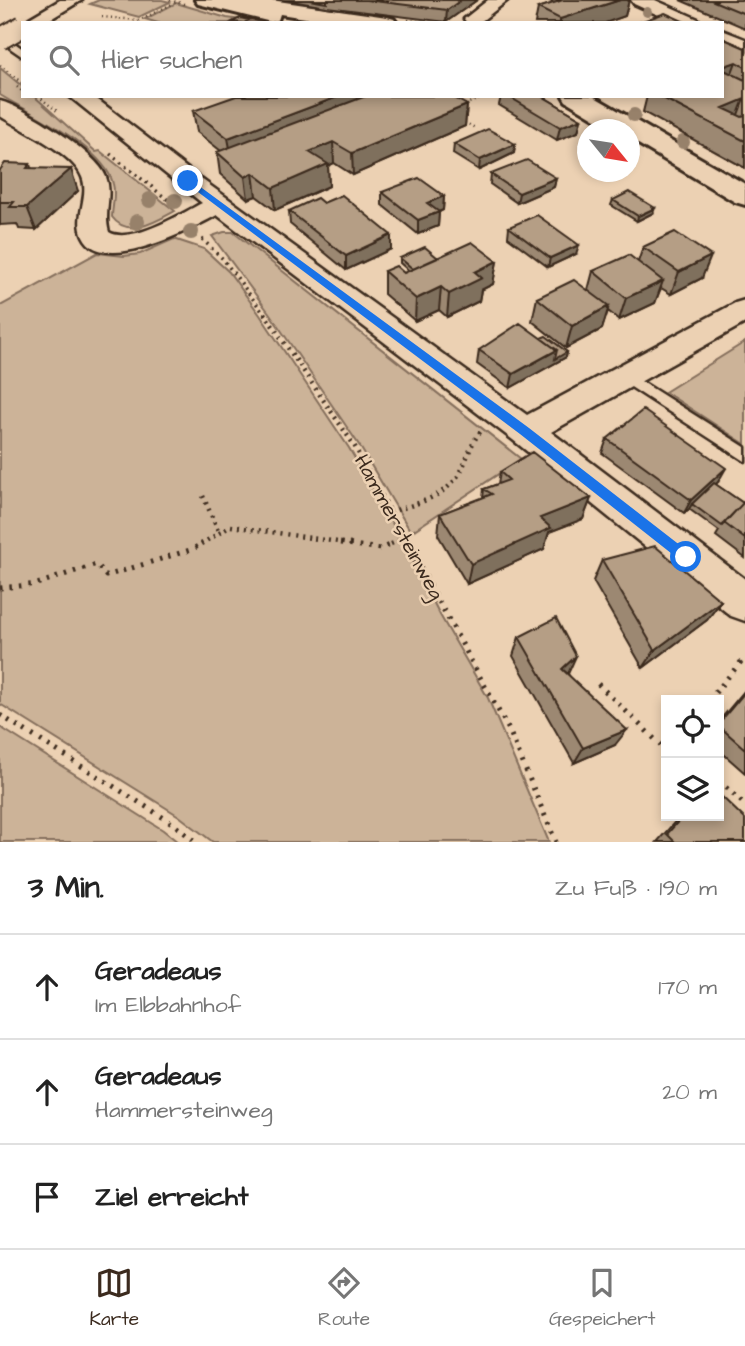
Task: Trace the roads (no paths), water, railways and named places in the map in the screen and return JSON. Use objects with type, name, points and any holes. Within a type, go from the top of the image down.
[{"type":"main road","points":[[205,0],[258,14],[309,21]]},
{"type":"main road","points":[[247,0],[287,10],[372,21]]},
{"type":"main road","points":[[578,98],[745,196]]},
{"type":"street","points":[[34,21],[73,0]]},
{"type":"street","points":[[472,19],[499,0]]},
{"type":"street","points":[[640,0],[687,21]]},
{"type":"street","points":[[7,43],[21,28]]},
{"type":"street","points":[[724,37],[745,46]]},
{"type":"street","points":[[82,98],[524,431],[745,603]]},
{"type":"street","points":[[0,107],[62,146],[93,174],[97,184],[93,228],[103,241],[145,241],[219,204]]},
{"type":"street","points":[[524,431],[745,310]]},
{"type":"lane","points":[[625,376],[745,454]]}]
